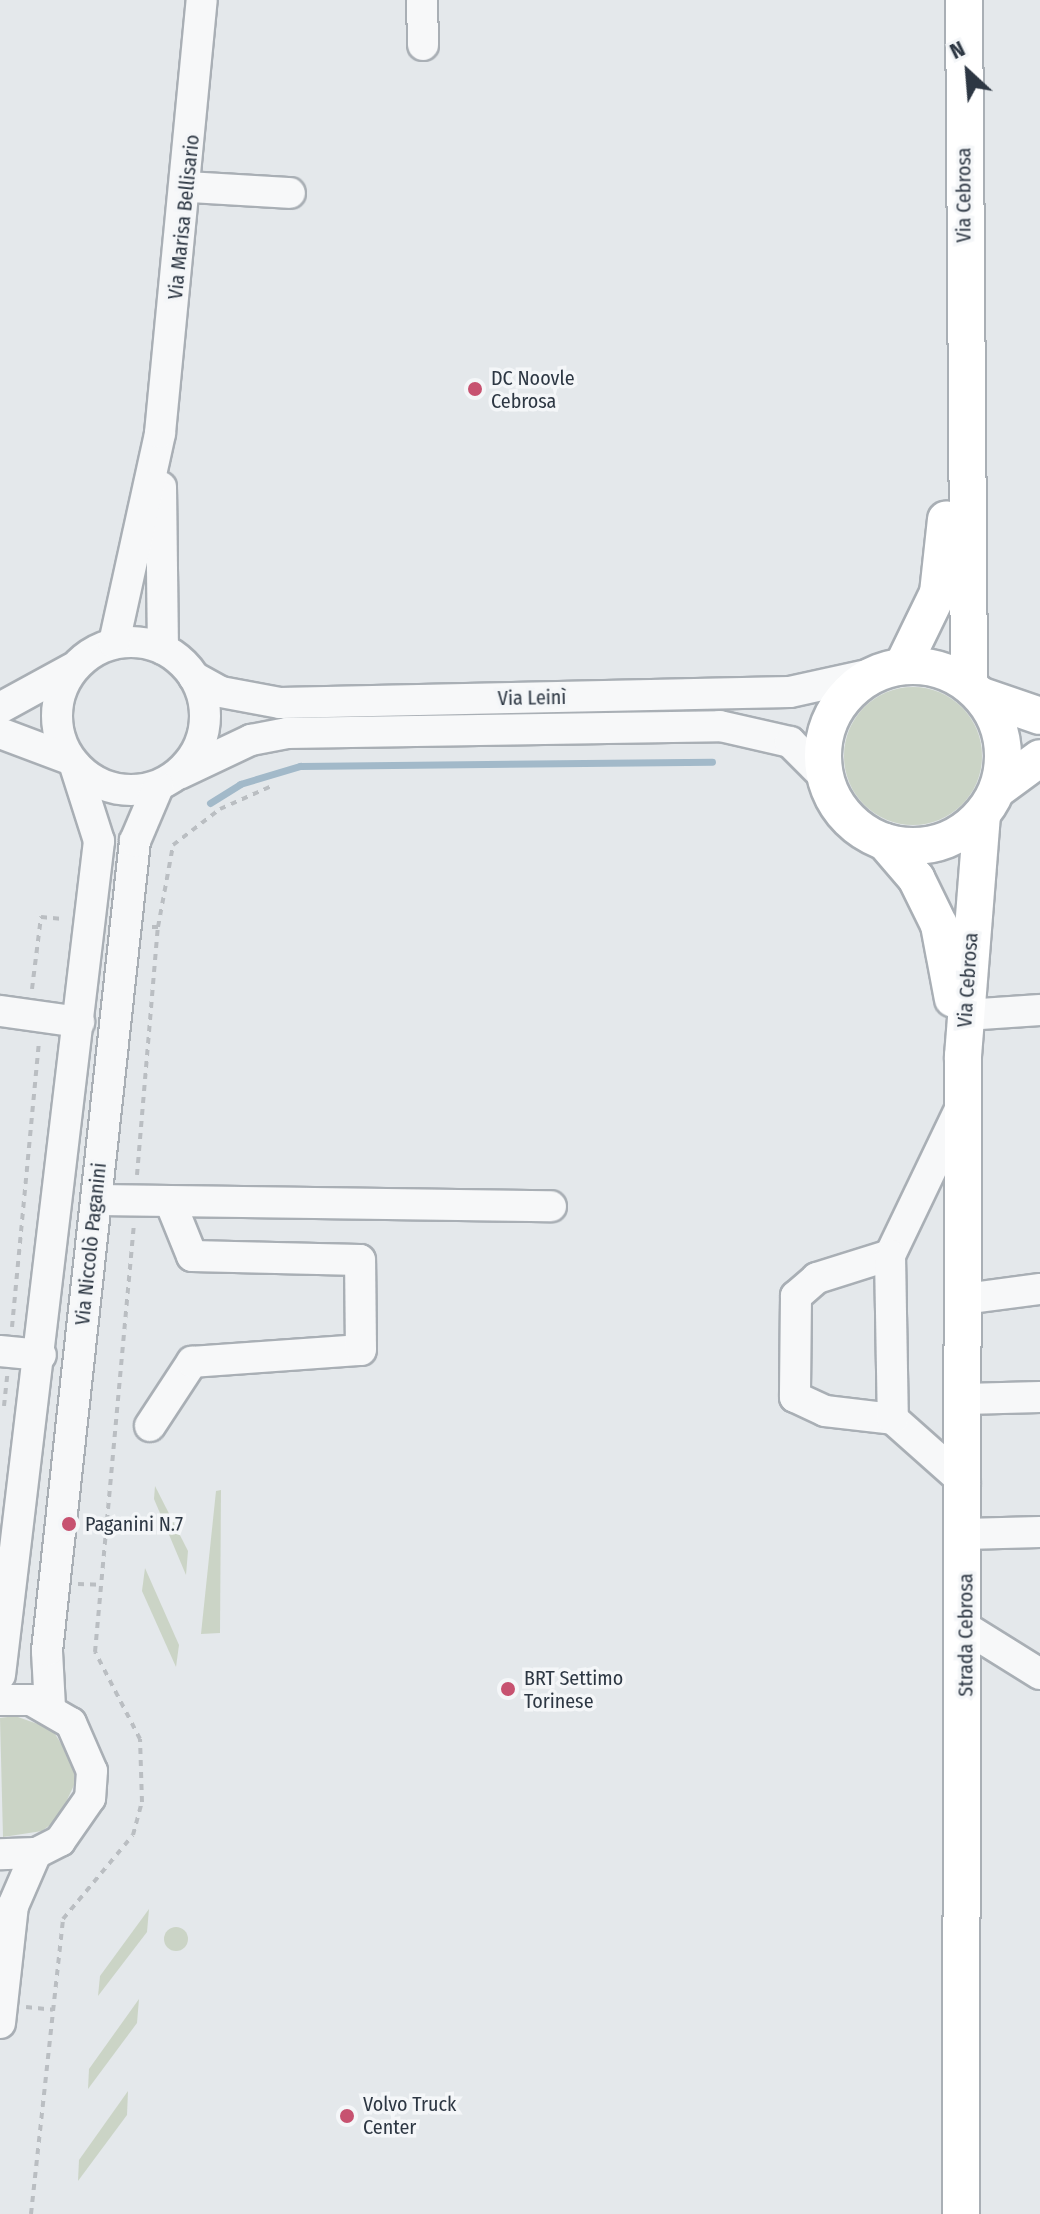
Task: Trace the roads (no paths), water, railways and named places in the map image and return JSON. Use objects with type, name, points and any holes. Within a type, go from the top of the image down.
[{"type":"main road","name":"Via Cebrosa","points":[[964,0],[963,391],[976,690]]},
{"type":"main road","name":"Via Cebrosa","points":[[887,670],[938,593],[963,391]]},
{"type":"main road","points":[[1040,716],[976,690],[937,669],[887,670],[834,711],[824,776],[857,828],[885,842],[937,843],[1040,758]]},
{"type":"main road","points":[[976,690],[1003,740],[990,802]]},
{"type":"main road","name":"Via Cebrosa","points":[[963,1056],[990,802]]},
{"type":"main road","name":"Via Cebrosa","points":[[885,842],[916,878],[939,925],[963,1056]]},
{"type":"main road","name":"Strada Cebrosa","points":[[961,2214],[966,1628],[963,1056]]},
{"type":"street","name":"Via Marisa Bellisario","points":[[114,643],[160,433],[189,187],[202,0]]},
{"type":"street","points":[[422,0],[423,45]]},
{"type":"street","points":[[189,187],[290,193]]},
{"type":"street","name":"Via Marisa Bellisario","points":[[160,433],[163,649]]},
{"type":"street","points":[[0,708],[114,643],[163,649],[194,677],[206,707],[204,732],[168,780],[109,788],[72,762],[0,733]]},
{"type":"street","points":[[72,762],[56,713],[73,668]]},
{"type":"street","name":"Via Leinì","points":[[194,677],[221,692],[280,703],[790,692],[887,670]]},
{"type":"street","name":"Via Leinì","points":[[168,780],[251,740],[287,733],[720,726],[790,742],[824,776]]},
{"type":"street","name":"Via Niccolò Paganini","points":[[0,1675],[41,1355],[99,841],[72,762]]},
{"type":"street","name":"Via Niccolò Paganini","points":[[50,1707],[47,1651],[135,841],[168,780]]},
{"type":"street","points":[[966,1015],[1040,1010]]},
{"type":"street","points":[[0,1011],[79,1022]]},
{"type":"street","points":[[893,1419],[890,1255],[963,1103]]},
{"type":"street","points":[[96,1200],[135,1204],[331,1207],[551,1206]]},
{"type":"street","points":[[171,1204],[192,1256],[360,1260]]},
{"type":"street","points":[[150,1426],[192,1362],[361,1350],[360,1260],[331,1207]]},
{"type":"street","points":[[890,1255],[817,1278],[796,1296],[795,1397],[805,1407],[893,1419],[965,1483]]},
{"type":"street","points":[[964,1299],[1040,1289]]},
{"type":"street","points":[[5,1351],[41,1355]]},
{"type":"street","points":[[965,1399],[1040,1397]]},
{"type":"street","points":[[965,1534],[1040,1532]]},
{"type":"street","points":[[966,1628],[1040,1674]]},
{"type":"street","points":[[0,1700],[50,1707],[86,1746],[91,1785],[78,1822],[36,1853],[13,1906],[0,2023]]},
{"type":"street","points":[[0,1854],[36,1853]]},
{"type":"waterway","points":[[210,803],[240,784],[300,766],[712,762]]},
{"type":"place","name":"DC Noovle Cebrosa","points":[[475,389]]},
{"type":"place","name":"Paganini N.7","points":[[69,1524]]},
{"type":"place","name":"BRT Settimo Torinese","points":[[508,1689]]},
{"type":"place","name":"Volvo Truck Center","points":[[347,2116]]}]
